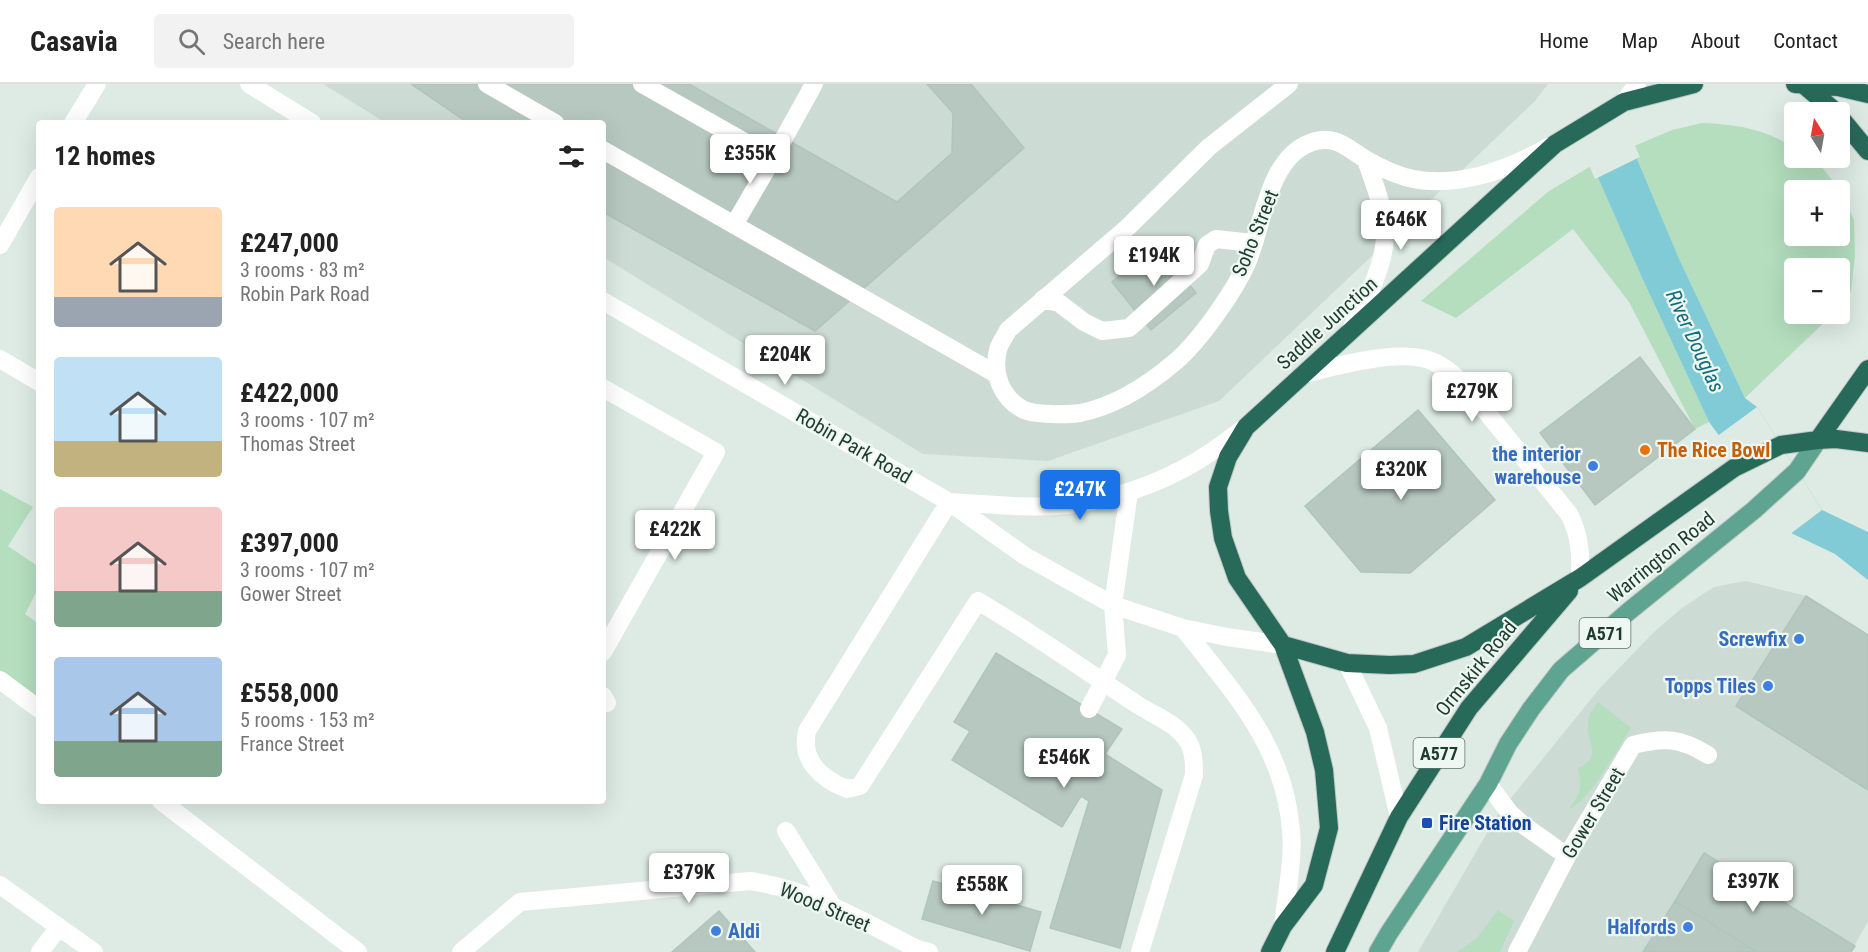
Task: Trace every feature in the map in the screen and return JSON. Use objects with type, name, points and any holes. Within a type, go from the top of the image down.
[{"type":"highway","name":"Saddle Junction","points":[[1270,952],[1283,926],[1314,885],[1329,828],[1324,770],[1316,732],[1283,645],[1237,578],[1223,538],[1218,488],[1228,457],[1246,427],[1555,144],[1624,102],[1694,84]]},
{"type":"highway","points":[[1801,84],[1838,87],[1868,94]]},
{"type":"highway","points":[[1801,84],[1824,102]]},
{"type":"highway","points":[[1850,129],[1868,150]]},
{"type":"highway","points":[[1818,440],[1868,369]]},
{"type":"highway","name":"A577","points":[[1283,645],[1347,663],[1390,665],[1414,664],[1466,647],[1580,578],[1734,468],[1781,445],[1818,440],[1868,442]]},
{"type":"highway","name":"Ormskirk Road","points":[[1335,952],[1399,817],[1468,708],[1580,578]]},
{"type":"main road","name":"Warrington Road","points":[[1378,952],[1488,784],[1520,725],[1562,670],[1628,612],[1754,510],[1797,471],[1818,440]]},
{"type":"street","points":[[75,120],[97,84]]},
{"type":"street","points":[[249,84],[307,120]]},
{"type":"street","points":[[486,84],[550,120]]},
{"type":"street","points":[[642,84],[774,158]]},
{"type":"street","points":[[734,225],[814,84]]},
{"type":"street","points":[[606,152],[996,374],[998,350],[1008,330],[1128,228],[1209,147],[1289,84]]},
{"type":"street","points":[[1624,102],[1637,84]]},
{"type":"street","name":"Soho Street","points":[[996,374],[1003,391],[1022,410],[1058,415],[1081,412],[1130,395],[1177,361],[1218,314],[1247,264],[1281,167],[1288,156],[1299,148],[1323,140],[1338,142],[1352,148],[1366,160],[1406,177],[1424,180],[1453,180],[1491,172],[1555,144]]},
{"type":"street","points":[[1347,336],[1374,279],[1385,234],[1378,194],[1366,160]]},
{"type":"street","points":[[0,245],[36,182]]},
{"type":"street","points":[[1043,299],[1059,303],[1076,317],[1102,331],[1130,328],[1200,264],[1207,245],[1216,239],[1253,243]]},
{"type":"street","name":"Robin Park Road","points":[[606,303],[949,502],[1025,556],[1113,605],[1183,628],[1283,645]]},
{"type":"street","points":[[1304,374],[1348,363],[1400,357],[1433,361],[1452,374],[1467,388],[1569,514],[1580,541],[1580,578]]},
{"type":"street","points":[[0,359],[36,380]]},
{"type":"street","points":[[606,390],[716,452],[606,647]]},
{"type":"street","name":"Robin Park Road","points":[[949,502],[1017,506],[1066,505],[1129,492],[1196,462],[1246,427]]},
{"type":"street","points":[[1089,709],[1117,655],[1113,605],[1129,492]]},
{"type":"street","points":[[949,502],[807,731],[804,740],[807,753],[821,776],[847,789],[860,786],[978,601],[1027,630],[1103,682],[1178,729],[1188,741],[1194,758],[1194,775],[1140,952]]},
{"type":"street","points":[[1183,628],[1251,716],[1268,746],[1284,784],[1292,831],[1292,852],[1283,926]]},
{"type":"street","points":[[1347,663],[1378,728],[1399,817]]},
{"type":"street","points":[[0,680],[36,707]]},
{"type":"street","name":"Gower Street","points":[[1517,952],[1567,855],[1633,745],[1648,741],[1671,740],[1692,746],[1708,755]]},
{"type":"street","points":[[1488,784],[1509,812],[1522,824],[1567,855]]},
{"type":"street","points":[[165,804],[358,952]]},
{"type":"street","points":[[786,831],[833,907]]},
{"type":"street","name":"Wood Street","points":[[461,952],[520,902],[750,881],[775,884],[833,907],[890,943],[923,950]]},
{"type":"street","points":[[0,885],[94,952]]},
{"type":"street","points":[[40,952],[59,927]]},
{"type":"shaded area","points":[[323,84],[1548,84],[1535,101],[1219,401],[1048,461],[923,454],[606,259],[606,120],[381,120]]},
{"type":"shaded area","points":[[1746,581],[1806,596],[1868,635],[1868,921],[1851,952],[1418,952],[1498,814],[1600,688],[1654,632],[1682,608],[1714,587]]},
{"type":"green space","points":[[1702,123],[1750,129],[1784,143],[1784,168],[1823,168],[1832,180],[1784,180],[1784,246],[1850,246],[1850,211],[1854,220],[1855,256],[1851,291],[1850,258],[1784,258],[1784,324],[1823,324],[1745,398],[1680,261],[1632,147],[1672,130]]},
{"type":"green space","points":[[1593,165],[1709,422],[1695,429],[1629,302],[1573,229],[1456,318],[1421,301],[1549,191]]},
{"type":"green space","points":[[0,489],[33,507],[8,546],[36,565],[36,593],[25,614],[36,622],[36,699],[0,673]]},
{"type":"green space","points":[[1598,702],[1631,728],[1595,785],[1586,796],[1569,809],[1580,791],[1578,768],[1591,758],[1588,720]]},
{"type":"green space","points":[[1498,910],[1514,921],[1500,952],[1457,952],[1477,938]]},
{"type":"water","name":"River Douglas","points":[[1557,84],[1632,147],[1680,261],[1745,398],[1757,407],[1822,510],[1868,532],[1868,580],[1835,554],[1791,533],[1709,422],[1643,280]]},
{"type":"pier","points":[[1554,84],[1607,84],[1640,157],[1595,179]]},
{"type":"pier","points":[[1757,407],[1822,510],[1789,535],[1716,437]]},
{"type":"building","points":[[411,84],[689,84],[897,202],[952,153],[953,113],[927,84],[971,84],[1024,148],[815,331],[606,214],[606,120],[464,120]]},
{"type":"building","points":[[1157,244],[1196,293],[1151,330],[1112,282]]},
{"type":"building","points":[[1640,357],[1695,429],[1595,505],[1540,433]]},
{"type":"building","points":[[1418,410],[1495,500],[1410,573],[1361,572],[1305,506]]},
{"type":"building","points":[[1806,596],[1868,635],[1868,790],[1736,706]]},
{"type":"building","points":[[996,653],[1122,729],[1105,754],[1162,790],[1120,948],[1050,928],[1089,801],[1081,796],[1062,827],[952,760],[970,731],[954,722]]},
{"type":"building","points":[[1704,853],[1855,946],[1851,952],[1757,952],[1675,901]]},
{"type":"building","points":[[933,881],[1041,912],[1030,951],[922,919]]},
{"type":"building","name":"Halfords","points":[[1675,901],[1757,952],[1643,952]]},
{"type":"building","name":"Aldi","points":[[719,911],[755,952],[672,952]]},
{"type":"place","name":"The Rice Bowl","points":[[1645,450]]},
{"type":"place","name":"the interior warehouse","points":[[1593,466]]},
{"type":"place","name":"Screwfix","points":[[1799,639]]},
{"type":"place","name":"Topps Tiles","points":[[1768,686]]},
{"type":"place","name":"Fire Station","points":[[1427,823]]},
{"type":"place","name":"Halfords","points":[[1688,927]]},
{"type":"place","name":"Aldi","points":[[716,931]]}]
